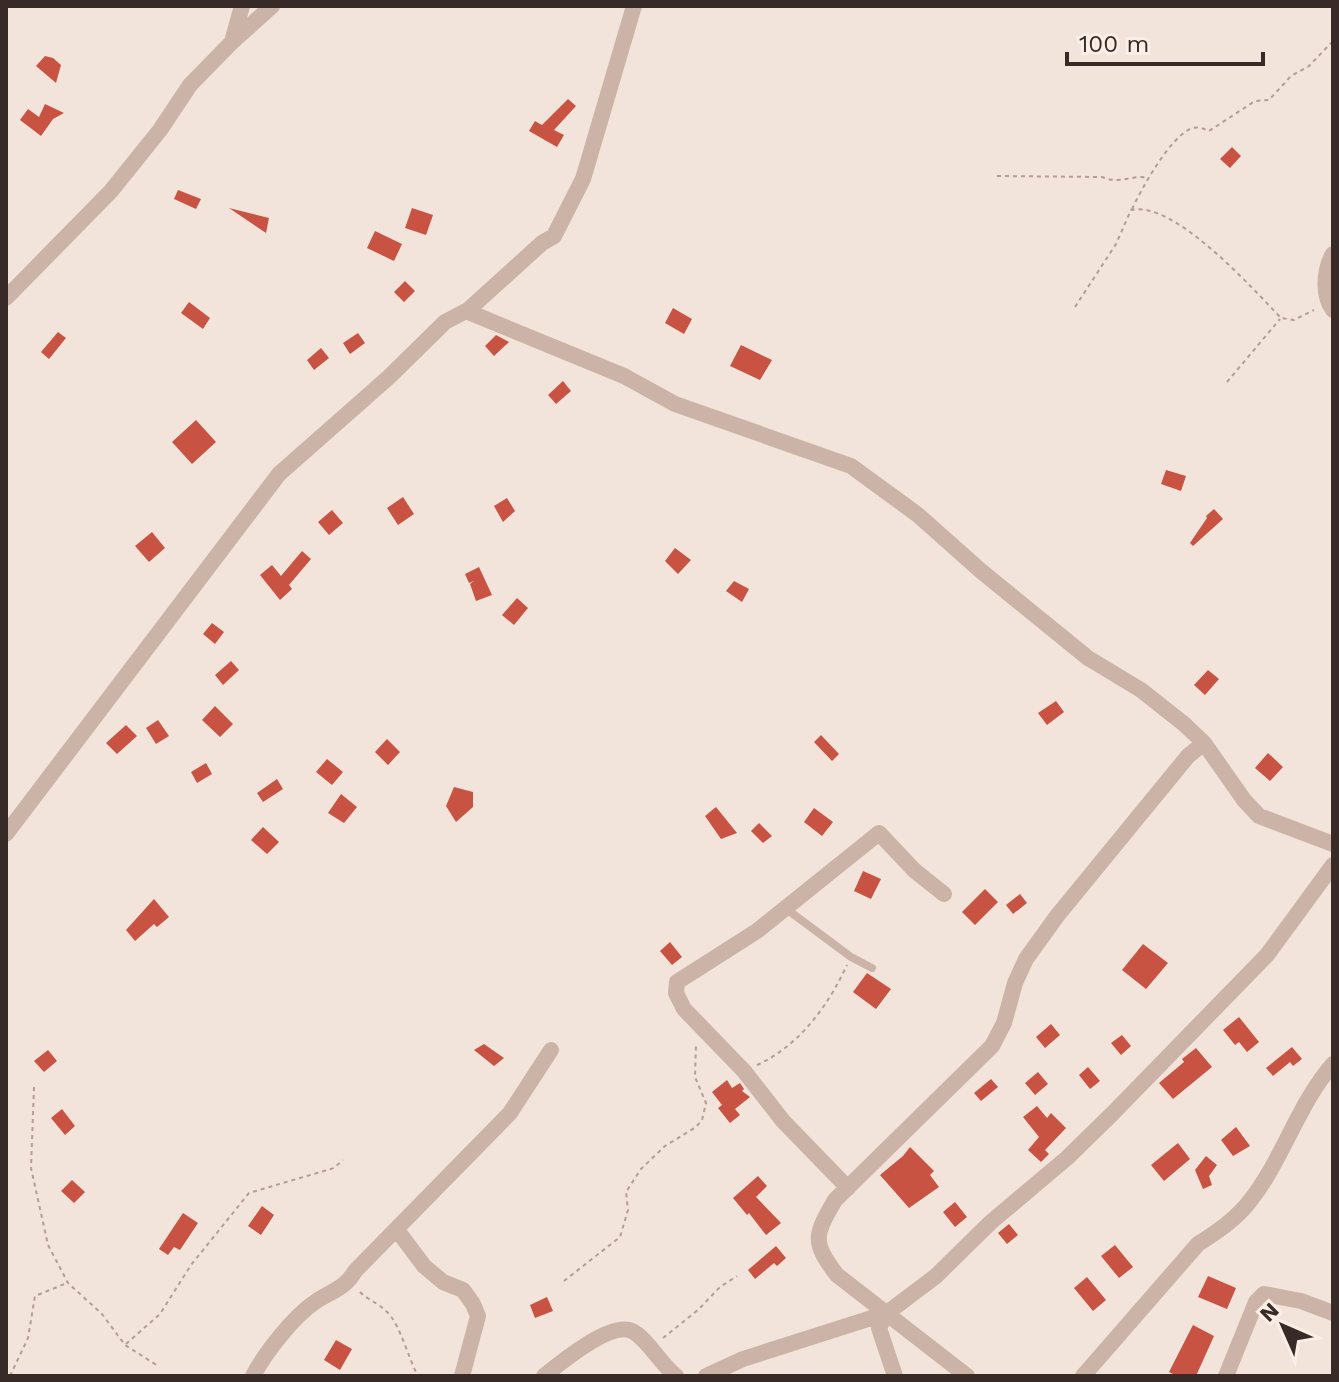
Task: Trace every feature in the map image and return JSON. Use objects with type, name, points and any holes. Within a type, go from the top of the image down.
[{"type":"street","points":[[232,42],[242,6]]},
{"type":"street","points":[[6,298],[111,191],[160,130],[190,85],[272,6]]},
{"type":"street","points":[[6,834],[279,474],[389,377],[445,322],[467,311],[542,243],[554,236],[583,179],[634,6]]},
{"type":"street","points":[[1329,304],[1329,262],[1333,254]]},
{"type":"street","points":[[467,311],[624,376],[675,404],[851,466],[918,515],[1088,658],[1141,690],[1204,743],[1259,816],[1333,844]]},
{"type":"street","points":[[967,1376],[837,1275],[821,1254],[818,1230],[835,1200],[992,1046],[1004,1023],[1015,983],[1026,959],[1057,916],[1188,756],[1204,743]]},
{"type":"street","points":[[848,1188],[783,1121],[744,1071],[684,1009],[676,993],[677,982],[757,931],[879,833],[915,871],[944,894]]},
{"type":"street","points":[[706,1376],[743,1359],[887,1313],[936,1276],[991,1222],[1067,1158],[1267,955],[1333,865]]},
{"type":"street","points":[[253,1376],[279,1339],[305,1311],[346,1284],[510,1113],[551,1050]]},
{"type":"street","points":[[1083,1376],[1198,1244],[1221,1230],[1250,1201],[1295,1122],[1333,1064]]},
{"type":"street","points":[[397,1230],[424,1266],[443,1282],[463,1290],[473,1304],[478,1316],[462,1376]]},
{"type":"street","points":[[1226,1376],[1256,1302],[1264,1294],[1301,1301],[1333,1313]]},
{"type":"street","points":[[887,1313],[879,1328],[895,1376]]},
{"type":"street","points":[[544,1376],[574,1352],[623,1329],[634,1331],[676,1376]]},
{"type":"lane","points":[[785,908],[851,957],[872,968]]},
{"type":"path","points":[[1075,307],[1116,244],[1131,210],[1171,146],[1190,129],[1200,127],[1209,131],[1255,101],[1269,100],[1291,76],[1309,66],[1333,41]]},
{"type":"path","points":[[997,176],[1102,177],[1114,182],[1142,176],[1149,178]]},
{"type":"path","points":[[1131,210],[1142,208],[1185,229],[1281,318],[1294,320],[1321,305],[1329,304]]},
{"type":"path","points":[[1227,382],[1281,318]]},
{"type":"path","points":[[744,1071],[773,1058],[805,1031],[836,987],[851,957]]},
{"type":"path","points":[[564,1281],[620,1237],[628,1210],[626,1192],[641,1169],[665,1146],[702,1120],[706,1103],[695,1077],[697,1047],[692,1034]]},
{"type":"path","points":[[34,1087],[31,1168],[48,1245],[68,1283],[102,1314],[125,1345],[158,1366]]},
{"type":"path","points":[[125,1345],[160,1314],[191,1265],[249,1193],[334,1168],[343,1160]]},
{"type":"path","points":[[650,1350],[720,1287],[737,1276]]},
{"type":"path","points":[[352,1277],[358,1290],[370,1302],[385,1308],[394,1320],[418,1376]]},
{"type":"path","points":[[10,1376],[28,1338],[35,1296],[68,1283]]},
{"type":"building","points":[[45,56],[61,65],[56,83],[36,66]]},
{"type":"building","points":[[568,99],[576,106],[554,130],[564,135],[557,147],[529,131],[535,121],[542,125]]},
{"type":"building","points":[[45,104],[64,113],[53,119],[41,136],[20,120],[28,109],[39,117]]},
{"type":"building","points":[[1232,147],[1241,156],[1230,168],[1220,159]]},
{"type":"building","points":[[178,190],[201,199],[196,209],[174,199]]},
{"type":"building","points":[[229,208],[269,218],[266,233]]},
{"type":"building","points":[[412,208],[433,215],[426,235],[405,228]]},
{"type":"building","points":[[375,231],[402,244],[394,261],[367,248]]},
{"type":"building","points":[[405,281],[415,291],[404,302],[394,292]]},
{"type":"building","points":[[189,302],[210,318],[203,329],[181,313]]},
{"type":"building","points":[[673,308],[692,319],[684,334],[665,323]]},
{"type":"building","points":[[58,332],[66,338],[49,359],[41,352]]},
{"type":"building","points":[[358,333],[365,343],[350,354],[343,343]]},
{"type":"building","points":[[496,335],[509,342],[494,356],[485,346]]},
{"type":"building","points":[[741,345],[772,360],[760,380],[730,366]]},
{"type":"building","points":[[321,348],[329,358],[314,370],[307,360]]},
{"type":"building","points":[[563,381],[571,391],[556,404],[548,395]]},
{"type":"building","points":[[196,420],[216,442],[192,464],[172,442]]},
{"type":"building","points":[[1166,470],[1186,476],[1181,491],[1161,484]]},
{"type":"building","points":[[403,497],[414,514],[398,525],[387,508]]},
{"type":"building","points":[[507,498],[515,511],[503,522],[494,506]]},
{"type":"building","points":[[1214,509],[1223,519],[1193,546],[1190,543],[1206,516]]},
{"type":"building","points":[[332,510],[343,523],[329,535],[318,522]]},
{"type":"building","points":[[152,532],[165,548],[149,562],[135,546]]},
{"type":"building","points":[[675,548],[691,560],[678,574],[665,561]]},
{"type":"building","points":[[302,551],[311,559],[289,585],[292,589],[280,600],[260,575],[272,565],[281,576]]},
{"type":"building","points":[[479,567],[492,595],[476,601],[470,584],[474,581],[469,583],[465,574]]},
{"type":"building","points":[[734,581],[749,589],[742,602],[726,591]]},
{"type":"building","points":[[517,598],[528,608],[514,625],[502,615]]},
{"type":"building","points":[[212,623],[224,632],[215,644],[203,634]]},
{"type":"building","points":[[231,661],[239,670],[223,685],[215,675]]},
{"type":"building","points":[[1208,670],[1219,679],[1205,695],[1194,685]]},
{"type":"building","points":[[1056,701],[1064,712],[1047,725],[1038,713]]},
{"type":"building","points":[[215,706],[233,724],[220,737],[202,720]]},
{"type":"building","points":[[158,720],[169,736],[156,744],[146,728]]},
{"type":"building","points":[[126,725],[137,736],[117,754],[106,743]]},
{"type":"building","points":[[821,735],[839,754],[832,761],[814,742]]},
{"type":"building","points":[[387,739],[400,752],[388,765],[375,752]]},
{"type":"building","points":[[1268,753],[1283,767],[1270,781],[1255,768]]},
{"type":"building","points":[[327,759],[343,772],[332,785],[316,772]]},
{"type":"building","points":[[206,763],[212,774],[197,783],[191,772]]},
{"type":"building","points":[[277,779],[283,789],[263,802],[257,793]]},
{"type":"building","points":[[454,787],[473,792],[473,807],[456,822],[446,806]]},
{"type":"building","points":[[341,794],[357,807],[344,823],[328,813]]},
{"type":"building","points":[[716,807],[737,833],[721,839],[705,816]]},
{"type":"building","points":[[814,808],[833,822],[822,836],[804,822]]},
{"type":"building","points":[[759,823],[772,836],[763,843],[751,831]]},
{"type":"building","points":[[263,827],[279,842],[267,854],[251,840]]},
{"type":"building","points":[[863,871],[881,879],[871,899],[854,891]]},
{"type":"building","points":[[985,889],[998,902],[975,925],[962,912]]},
{"type":"building","points":[[1020,894],[1027,903],[1013,914],[1006,905]]},
{"type":"building","points":[[154,899],[169,917],[157,927],[154,924],[135,941],[126,930]]},
{"type":"building","points":[[670,942],[682,957],[672,965],[660,951]]},
{"type":"building","points":[[1143,944],[1168,963],[1146,989],[1122,970]]},
{"type":"building","points":[[867,973],[891,989],[876,1009],[853,992]]},
{"type":"building","points":[[1239,1017],[1259,1042],[1247,1052],[1239,1042],[1235,1045],[1223,1030]]},
{"type":"building","points":[[1051,1024],[1060,1035],[1045,1048],[1036,1037]]},
{"type":"building","points":[[1122,1035],[1131,1046],[1121,1055],[1111,1043]]},
{"type":"building","points":[[484,1044],[504,1058],[494,1066],[474,1050]]},
{"type":"building","points":[[1292,1047],[1302,1059],[1293,1066],[1290,1062],[1273,1076],[1266,1068]]},
{"type":"building","points":[[1196,1048],[1212,1067],[1173,1099],[1159,1083]]},
{"type":"building","points":[[48,1050],[57,1061],[44,1072],[34,1061]]},
{"type":"building","points":[[1088,1067],[1100,1081],[1090,1089],[1079,1075]]},
{"type":"building","points":[[1038,1072],[1048,1084],[1035,1095],[1025,1083]]},
{"type":"building","points":[[991,1079],[998,1087],[981,1101],[974,1093]]},
{"type":"building","points":[[727,1080],[732,1088],[740,1083],[744,1089],[742,1091],[750,1097],[735,1109],[740,1115],[730,1123],[718,1108],[722,1105],[712,1092]]},
{"type":"building","points":[[1037,1106],[1047,1118],[1051,1113],[1066,1128],[1045,1150],[1049,1154],[1041,1162],[1028,1150],[1039,1137],[1023,1117]]},
{"type":"building","points":[[62,1109],[75,1126],[65,1135],[51,1118]]},
{"type":"building","points":[[1236,1127],[1250,1146],[1233,1156],[1221,1140]]},
{"type":"building","points":[[1178,1143],[1190,1159],[1164,1181],[1151,1165]]},
{"type":"building","points":[[910,1147],[934,1171],[930,1175],[939,1187],[909,1208],[880,1175]]},
{"type":"building","points":[[1206,1156],[1217,1165],[1209,1176],[1212,1185],[1203,1189],[1195,1170]]},
{"type":"building","points":[[758,1176],[767,1186],[756,1197],[781,1223],[766,1235],[733,1198]]},
{"type":"building","points":[[72,1180],[85,1192],[74,1203],[61,1191]]},
{"type":"building","points":[[955,1202],[967,1217],[955,1227],[943,1212]]},
{"type":"building","points":[[262,1206],[274,1215],[261,1235],[248,1226]]},
{"type":"building","points":[[183,1213],[198,1223],[180,1250],[174,1247],[168,1255],[159,1249]]},
{"type":"building","points":[[1009,1224],[1018,1235],[1007,1244],[998,1233]]},
{"type":"building","points":[[1115,1245],[1133,1267],[1119,1278],[1101,1256]]},
{"type":"building","points":[[776,1246],[786,1258],[777,1266],[774,1263],[755,1279],[748,1270]]},
{"type":"building","points":[[1208,1276],[1236,1288],[1227,1309],[1198,1297]]},
{"type":"building","points":[[1087,1277],[1106,1300],[1093,1311],[1074,1288]]},
{"type":"building","points":[[547,1297],[553,1311],[535,1318],[530,1305]]},
{"type":"building","points":[[1193,1325],[1214,1336],[1196,1376],[1177,1376],[1169,1372]]},
{"type":"building","points":[[336,1340],[352,1349],[340,1370],[324,1360]]}]
